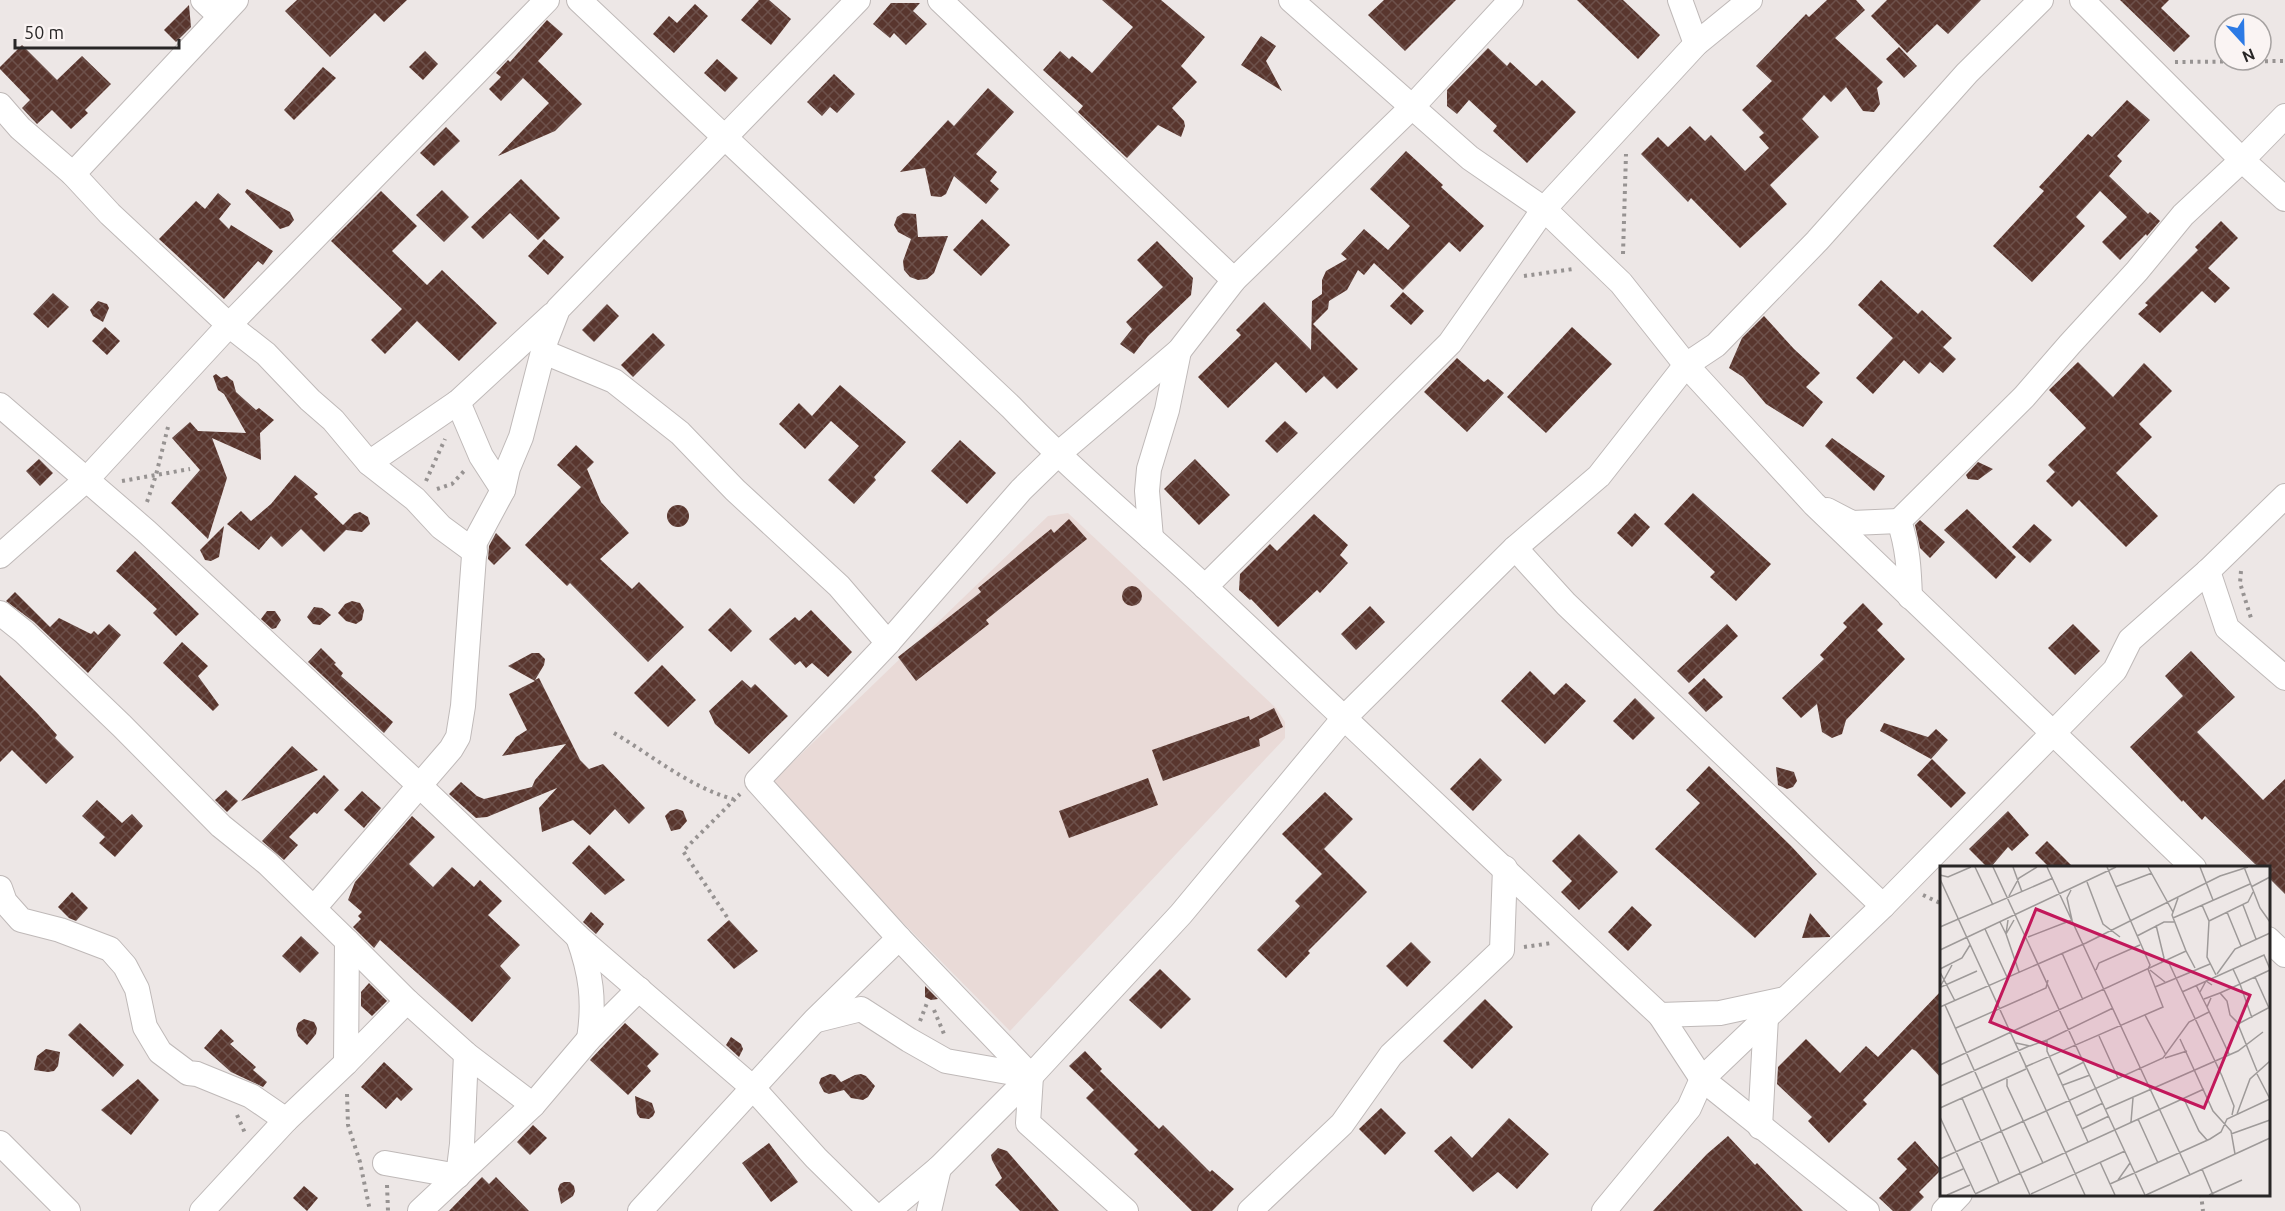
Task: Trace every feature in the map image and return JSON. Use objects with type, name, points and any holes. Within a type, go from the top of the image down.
[{"type":"street","points":[[73,174],[228,8],[203,0]]},
{"type":"street","points":[[0,556],[93,484],[169,392],[230,325],[547,0]]},
{"type":"street","points":[[579,0],[727,137],[1002,399],[1057,455],[1205,587],[1660,1015],[1702,1079],[1868,1211]]},
{"type":"street","points":[[369,463],[464,418],[558,309],[858,0]]},
{"type":"street","points":[[940,0],[1234,280]]},
{"type":"street","points":[[1291,0],[1470,158],[1544,209],[1621,283],[1686,364],[1814,504],[2051,733],[2193,866]]},
{"type":"street","points":[[1126,1211],[1028,1123],[1031,1076],[899,938],[757,781],[888,643],[1021,490],[1057,455],[1179,351],[1234,280],[1413,106],[1511,0]]},
{"type":"street","points":[[1680,0],[1696,44]]},
{"type":"street","points":[[1205,587],[1450,343],[1544,209],[1696,44],[1750,0]]},
{"type":"street","points":[[888,1211],[939,1168],[1031,1076],[1181,914],[1344,718],[1515,548],[1599,476],[1686,364],[1716,345],[1824,232],[1967,73],[2041,0]]},
{"type":"street","points":[[2082,0],[2242,160],[2285,199]]},
{"type":"street","points":[[0,105],[20,128],[73,174],[110,214],[230,325],[266,354],[310,400],[333,420],[369,463],[418,497],[441,527],[475,552]]},
{"type":"street","points":[[1814,504],[1852,523],[1880,524],[1899,521],[2024,397],[2137,271],[2183,215],[2285,116]]},
{"type":"street","points":[[314,908],[451,749],[458,737],[463,706],[475,542],[503,490],[508,468],[521,437],[546,340],[558,309]]},
{"type":"street","points":[[1151,538],[1147,490],[1149,469],[1167,410],[1179,351]]},
{"type":"street","points":[[544,352],[614,381],[680,433],[735,490],[839,586],[888,643]]},
{"type":"street","points":[[0,405],[146,531],[419,785],[578,937],[752,1087],[816,1158],[870,1211]]},
{"type":"street","points":[[464,418],[481,456],[503,490]]},
{"type":"street","points":[[1604,1211],[1689,1108],[1702,1079],[1883,906],[2115,670],[2130,640],[2208,572],[2285,496]]},
{"type":"street","points":[[1899,521],[1906,539],[1910,597]]},
{"type":"street","points":[[1515,548],[1566,604],[1883,906]]},
{"type":"street","points":[[2208,572],[2227,628],[2285,678]]},
{"type":"street","points":[[0,613],[57,663],[221,826],[267,863],[407,1001],[466,1054],[533,1105]]},
{"type":"street","points":[[1250,1211],[1342,1124],[1391,1055],[1502,950],[1505,868]]},
{"type":"street","points":[[2,899],[21,920],[60,930],[110,950],[124,966],[137,989],[145,1027],[160,1052],[188,1073],[197,1074],[251,1096],[286,1120]]},
{"type":"street","points":[[578,937],[588,964],[591,988],[593,1012],[589,1039]]},
{"type":"street","points":[[640,1211],[815,1020],[899,938]]},
{"type":"street","points":[[346,1063],[347,941]]},
{"type":"street","points":[[2270,941],[2285,955]]},
{"type":"street","points":[[420,1211],[533,1105],[589,1039],[639,989]]},
{"type":"street","points":[[1660,1015],[1720,1013],[1785,999]]},
{"type":"street","points":[[202,1211],[286,1120],[407,1001]]},
{"type":"street","points":[[815,1020],[861,1009],[909,1041],[945,1061],[1031,1076]]},
{"type":"street","points":[[1760,1127],[1766,1017]]},
{"type":"street","points":[[458,1176],[462,1144],[466,1054]]},
{"type":"street","points":[[0,1143],[68,1211]]},
{"type":"street","points":[[386,1163],[458,1176]]},
{"type":"street","points":[[929,1211],[939,1168]]},
{"type":"street","points":[[1628,1211],[1630,1179]]},
{"type":"street","points":[[1944,1211],[1958,1196]]},
{"type":"path","points":[[2144,62],[2285,61]]},
{"type":"path","points":[[1621,283],[1629,117]]},
{"type":"path","points":[[1494,281],[1575,269]]},
{"type":"path","points":[[146,531],[145,507],[170,423],[169,392]]},
{"type":"path","points":[[418,497],[452,484],[465,471],[470,455],[464,418]]},
{"type":"path","points":[[418,497],[446,437],[464,418]]},
{"type":"path","points":[[93,484],[120,482],[190,469]]},
{"type":"path","points":[[2244,536],[2240,583],[2263,659]]},
{"type":"path","points":[[614,733],[685,779],[714,794],[733,799]]},
{"type":"path","points":[[728,917],[683,851],[733,799],[757,781]]},
{"type":"path","points":[[1502,950],[1580,940]]},
{"type":"path","points":[[346,1063],[348,1125],[360,1162],[370,1211]]},
{"type":"path","points":[[2201,1196],[2203,1211]]},
{"type":"shaded area","points":[[1068,513],[1276,708],[1285,722],[1285,738],[1010,1031],[768,786],[1048,516]]},
{"type":"building","points":[[297,0],[407,0],[384,22],[375,13],[330,57],[285,11]]},
{"type":"building","points":[[759,0],[769,0],[791,19],[771,45],[741,20]]},
{"type":"building","points":[[1102,0],[1161,0],[1205,37],[1181,66],[1197,82],[1172,108],[1184,121],[1185,126],[1181,137],[1158,125],[1127,158],[1078,112],[1083,106],[1043,70],[1060,51],[1069,59],[1072,56],[1092,73],[1133,27]]},
{"type":"building","points":[[1384,0],[1456,0],[1405,51],[1368,15]]},
{"type":"building","points":[[1577,0],[1623,0],[1660,35],[1638,59]]},
{"type":"building","points":[[1827,0],[1856,0],[1865,10],[1835,38],[1883,82],[1877,88],[1880,104],[1874,112],[1863,111],[1846,87],[1831,102],[1824,95],[1802,119],[1819,137],[1770,185],[1787,204],[1740,248],[1691,198],[1688,202],[1641,154],[1658,137],[1668,147],[1690,126],[1705,141],[1711,135],[1745,171],[1769,148],[1759,137],[1764,133],[1742,110],[1772,81],[1756,66],[1806,14],[1809,17]]},
{"type":"building","points":[[1887,0],[1981,0],[1948,34],[1937,24],[1907,53],[1871,16]]},
{"type":"building","points":[[2120,0],[2169,0],[2161,8],[2190,36],[2174,52]]},
{"type":"building","points":[[891,3],[920,3],[913,11],[927,24],[906,45],[894,33],[890,38],[873,24]]},
{"type":"building","points":[[695,4],[708,16],[674,53],[653,34],[669,16],[677,23]]},
{"type":"building","points":[[189,5],[191,27],[176,42],[164,30]]},
{"type":"building","points":[[547,20],[563,34],[538,61],[582,104],[555,131],[498,156],[549,103],[523,78],[501,101],[489,89],[501,77],[496,73],[508,60],[510,62]]},
{"type":"building","points":[[1261,36],[1276,46],[1266,61],[1282,91],[1241,65]]},
{"type":"building","points":[[22,45],[57,80],[82,56],[111,84],[85,110],[88,113],[71,129],[52,110],[37,124],[22,108],[30,100],[0,67]]},
{"type":"building","points":[[1899,47],[1917,66],[1904,78],[1886,59]]},
{"type":"building","points":[[1488,48],[1507,66],[1510,62],[1536,86],[1542,80],[1576,112],[1527,163],[1493,131],[1497,126],[1469,100],[1457,114],[1447,106],[1447,90]]},
{"type":"building","points":[[425,51],[438,64],[423,80],[409,67]]},
{"type":"building","points":[[717,59],[738,78],[725,92],[704,73]]},
{"type":"building","points":[[323,67],[336,78],[294,120],[284,110]]},
{"type":"building","points":[[834,74],[855,94],[837,113],[830,107],[822,116],[807,102]]},
{"type":"building","points":[[988,88],[1014,112],[976,154],[997,172],[990,181],[999,189],[986,204],[954,176],[946,194],[941,197],[931,196],[925,168],[900,172],[948,120],[954,126]]},
{"type":"building","points":[[2127,100],[2150,120],[2117,156],[2122,161],[2109,176],[2148,214],[2150,212],[2160,221],[2120,260],[2102,242],[2127,217],[2100,191],[2076,217],[2085,226],[2032,282],[1993,246],[2044,191],[2039,187],[2088,134],[2092,137]]},
{"type":"building","points":[[446,127],[460,141],[434,166],[420,153]]},
{"type":"building","points":[[1406,151],[1484,226],[1460,252],[1449,242],[1403,290],[1374,263],[1364,275],[1358,270],[1347,290],[1329,301],[1328,309],[1313,324],[1358,369],[1337,389],[1324,376],[1306,393],[1276,362],[1228,408],[1198,377],[1241,335],[1236,330],[1264,302],[1311,350],[1312,301],[1322,294],[1322,280],[1326,271],[1347,259],[1341,254],[1364,229],[1388,250],[1410,226],[1370,189]]},
{"type":"building","points":[[521,179],[560,218],[538,240],[510,213],[483,239],[471,227]]},
{"type":"building","points":[[247,189],[290,212],[294,220],[289,226],[280,229],[245,192]]},
{"type":"building","points":[[442,190],[469,217],[444,242],[416,215]]},
{"type":"building","points":[[381,191],[417,226],[392,251],[427,285],[442,270],[497,323],[459,361],[417,321],[385,354],[371,340],[402,309],[331,241]]},
{"type":"building","points":[[218,193],[231,204],[219,219],[229,229],[231,225],[273,251],[263,265],[258,261],[224,299],[159,239],[196,201],[205,209]]},
{"type":"building","points":[[903,213],[916,214],[918,237],[948,236],[934,273],[927,279],[918,280],[910,277],[904,270],[903,261],[911,239],[898,232],[894,225],[897,217]]},
{"type":"building","points":[[982,219],[1010,245],[981,276],[953,250]]},
{"type":"building","points":[[2221,221],[2238,238],[2208,268],[2230,288],[2215,303],[2202,291],[2160,333],[2138,314],[2148,305],[2145,303],[2198,250],[2195,247]]},
{"type":"building","points":[[544,239],[564,257],[548,275],[528,256]]},
{"type":"building","points":[[1157,241],[1193,278],[1191,295],[1148,336],[1134,354],[1120,344],[1132,329],[1126,322],[1163,287],[1137,260]]},
{"type":"building","points":[[1881,280],[1918,314],[1922,310],[1952,338],[1943,347],[1956,359],[1943,373],[1930,362],[1919,374],[1904,360],[1873,394],[1856,378],[1893,338],[1858,305]]},
{"type":"building","points":[[1403,292],[1424,311],[1411,325],[1390,306]]},
{"type":"building","points":[[53,293],[69,307],[48,328],[33,314]]},
{"type":"building","points":[[98,301],[107,304],[109,308],[103,322],[93,316],[90,310]]},
{"type":"building","points":[[607,304],[619,316],[594,342],[582,330]]},
{"type":"building","points":[[1764,316],[1820,373],[1806,387],[1823,402],[1803,427],[1766,404],[1743,377],[1729,368],[1742,338]]},
{"type":"building","points":[[105,327],[120,341],[107,355],[92,341]]},
{"type":"building","points":[[1572,327],[1612,364],[1546,433],[1507,397]]},
{"type":"building","points":[[653,333],[665,345],[633,377],[621,365]]},
{"type":"building","points":[[1457,358],[1484,382],[1488,379],[1504,393],[1467,432],[1424,392]]},
{"type":"building","points":[[2078,362],[2113,397],[2144,363],[2172,391],[2139,424],[2152,437],[2116,473],[2158,516],[2126,547],[2079,500],[2072,507],[2046,481],[2055,472],[2048,465],[2086,428],[2049,390]]},
{"type":"building","points":[[216,374],[221,378],[227,376],[233,381],[236,392],[256,410],[259,408],[274,420],[260,433],[261,460],[212,438],[227,478],[208,539],[171,503],[200,470],[172,438],[190,422],[198,431],[246,433],[224,394],[218,390],[213,376]]},
{"type":"building","points":[[840,385],[906,442],[874,477],[876,480],[854,504],[828,480],[859,446],[831,421],[805,449],[779,424],[799,403],[812,416]]},
{"type":"building","points":[[1285,421],[1298,433],[1277,453],[1265,441]]},
{"type":"building","points":[[1832,438],[1885,476],[1874,491],[1825,446]]},
{"type":"building","points":[[960,440],[996,473],[967,504],[931,471]]},
{"type":"building","points":[[576,445],[594,462],[587,469],[601,502],[629,533],[600,559],[632,589],[639,582],[684,627],[648,662],[570,583],[567,586],[525,545],[581,487],[557,465]]},
{"type":"building","points":[[39,459],[53,473],[40,486],[26,471]]},
{"type":"building","points":[[1195,459],[1230,495],[1199,525],[1164,489]]},
{"type":"building","points":[[1978,462],[1993,469],[1978,480],[1968,479],[1966,475]]},
{"type":"building","points":[[295,475],[318,494],[314,497],[343,525],[354,514],[360,512],[368,517],[370,524],[362,532],[346,530],[324,552],[301,529],[282,547],[271,536],[259,550],[227,524],[241,511],[251,521],[271,504]]},
{"type":"building","points":[[1693,493],[1771,564],[1736,601],[1710,577],[1715,572],[1664,524]]},
{"type":"building","points":[[678,505],[686,508],[689,516],[686,524],[678,527],[670,524],[667,516],[670,508]]},
{"type":"building","points":[[1967,509],[2016,557],[1996,579],[1944,530]]},
{"type":"building","points":[[1635,513],[1650,527],[1632,547],[1617,533]]},
{"type":"building","points":[[1314,514],[1348,545],[1340,555],[1348,563],[1320,593],[1317,590],[1278,627],[1239,590],[1240,574],[1270,544],[1277,551]]},
{"type":"building","points":[[1069,519],[1087,539],[986,620],[989,624],[916,681],[898,657],[981,592],[978,588],[1051,529],[1054,533]]},
{"type":"building","points":[[1920,520],[1945,542],[1930,558],[1920,548],[1915,525]]},
{"type":"building","points":[[2034,524],[2052,540],[2030,563],[2012,547]]},
{"type":"building","points":[[224,526],[219,557],[211,561],[205,560],[200,550]]},
{"type":"building","points":[[496,533],[511,548],[494,565],[488,559],[489,546]]},
{"type":"building","points":[[135,551],[199,614],[176,636],[153,613],[157,609],[116,571]]},
{"type":"building","points":[[1132,586],[1139,589],[1142,596],[1139,603],[1132,606],[1125,603],[1122,596],[1125,589]]},
{"type":"building","points":[[15,592],[50,627],[59,618],[91,634],[94,631],[98,635],[109,624],[121,635],[88,673],[34,622],[6,601]]},
{"type":"building","points":[[352,601],[360,603],[364,610],[362,620],[356,624],[346,621],[338,613],[345,604]]},
{"type":"building","points":[[1863,603],[1883,624],[1877,630],[1905,659],[1846,720],[1842,734],[1832,738],[1822,732],[1817,704],[1801,718],[1782,698],[1824,659],[1820,655],[1847,627],[1843,623]]},
{"type":"building","points":[[1370,606],[1385,622],[1356,650],[1341,634]]},
{"type":"building","points":[[314,607],[322,608],[331,615],[320,625],[313,624],[307,617]]},
{"type":"building","points":[[730,608],[752,631],[731,652],[708,630]]},
{"type":"building","points":[[811,610],[852,652],[828,677],[812,663],[806,668],[800,661],[795,665],[769,639],[795,617],[799,621]]},
{"type":"building","points":[[267,611],[275,611],[281,620],[276,628],[272,629],[261,619]]},
{"type":"building","points":[[1727,624],[1738,636],[1689,683],[1677,671]]},
{"type":"building","points":[[2073,624],[2100,651],[2075,675],[2048,648]]},
{"type":"building","points":[[182,642],[208,666],[198,676],[219,705],[213,711],[163,663]]},
{"type":"building","points":[[321,648],[336,663],[334,664],[343,673],[341,676],[393,722],[384,733],[308,662]]},
{"type":"building","points":[[2191,651],[2235,697],[2197,732],[2263,800],[2285,779],[2285,894],[2270,879],[2270,866],[2258,866],[2205,816],[2202,820],[2130,747],[2183,696],[2165,676]]},
{"type":"building","points":[[532,653],[539,653],[545,659],[535,680],[539,678],[580,760],[589,769],[603,764],[645,808],[629,824],[615,809],[590,835],[573,820],[542,832],[539,808],[557,788],[487,817],[476,818],[449,794],[461,782],[484,799],[532,787],[535,780],[566,744],[502,756],[516,737],[527,730],[509,694],[535,681],[508,666]]},
{"type":"building","points":[[662,665],[696,700],[668,727],[634,693]]},
{"type":"building","points":[[1530,671],[1554,695],[1566,683],[1586,701],[1545,744],[1501,701]]},
{"type":"building","points":[[0,675],[57,735],[55,738],[74,757],[46,784],[12,750],[0,762]]},
{"type":"building","points":[[1704,678],[1723,697],[1706,712],[1688,693]]},
{"type":"building","points":[[742,680],[751,688],[755,684],[788,716],[749,754],[715,724],[709,711]]},
{"type":"building","points":[[1635,698],[1655,718],[1633,740],[1613,721]]},
{"type":"building","points":[[1274,708],[1283,727],[1259,739],[1260,746],[1163,781],[1152,750],[1249,716],[1250,720]]},
{"type":"building","points":[[1884,723],[1928,737],[1936,729],[1948,740],[1931,759],[1880,731]]},
{"type":"building","points":[[292,746],[318,770],[241,801]]},
{"type":"building","points":[[1480,758],[1502,780],[1473,811],[1450,789]]},
{"type":"building","points":[[1932,759],[1966,793],[1951,808],[1917,775]]},
{"type":"building","points":[[1709,766],[1817,874],[1755,938],[1655,849],[1700,803],[1686,790]]},
{"type":"building","points":[[1776,767],[1794,772],[1797,781],[1793,787],[1787,789],[1778,785]]},
{"type":"building","points":[[324,775],[339,790],[317,814],[314,812],[289,837],[298,845],[284,860],[262,841]]},
{"type":"building","points":[[1148,778],[1158,805],[1069,838],[1059,811]]},
{"type":"building","points":[[226,790],[238,801],[227,812],[215,800]]},
{"type":"building","points":[[362,791],[381,808],[364,828],[344,810]]},
{"type":"building","points":[[1325,792],[1353,819],[1324,849],[1367,892],[1308,951],[1310,953],[1286,978],[1257,950],[1300,906],[1295,901],[1322,874],[1282,834]]},
{"type":"building","points":[[97,800],[122,823],[132,814],[143,826],[115,857],[99,843],[105,837],[82,816]]},
{"type":"building","points":[[677,809],[683,811],[687,821],[680,829],[671,831],[665,816]]},
{"type":"building","points":[[2008,811],[2029,835],[2012,851],[2008,847],[1992,866],[1986,866],[1969,849]]},
{"type":"building","points":[[412,816],[435,837],[409,864],[433,887],[452,867],[474,887],[480,880],[502,901],[488,915],[520,945],[500,966],[511,978],[472,1022],[380,940],[374,948],[353,927],[361,919],[358,916],[362,912],[348,900],[355,882]]},
{"type":"building","points":[[1579,834],[1618,872],[1579,910],[1561,892],[1572,881],[1552,861]]},
{"type":"building","points":[[2047,841],[2072,866],[2048,866],[2035,853]]},
{"type":"building","points":[[589,845],[625,880],[605,895],[572,863]]},
{"type":"building","points":[[72,892],[88,908],[76,921],[69,918],[58,907]]},
{"type":"building","points":[[1632,906],[1652,925],[1628,951],[1608,932]]},
{"type":"building","points":[[591,912],[604,924],[596,934],[583,922]]},
{"type":"building","points":[[1810,913],[1830,936],[1830,937],[1802,938]]},
{"type":"building","points":[[729,920],[758,951],[734,969],[707,940]]},
{"type":"building","points":[[301,936],[319,953],[300,973],[282,956]]},
{"type":"building","points":[[1411,942],[1431,962],[1407,987],[1386,966]]},
{"type":"building","points":[[1160,969],[1191,999],[1161,1029],[1129,1000]]},
{"type":"building","points":[[369,983],[387,1001],[372,1016],[361,1006],[361,992]]},
{"type":"building","points":[[925,986],[938,999],[931,1000],[925,997]]},
{"type":"building","points":[[1940,992],[1940,1077],[1912,1049],[1863,1100],[1867,1104],[1829,1143],[1808,1121],[1812,1117],[1777,1084],[1778,1067],[1806,1039],[1840,1073],[1866,1046],[1878,1057]]},
{"type":"building","points":[[1485,999],[1513,1027],[1472,1069],[1443,1041]]},
{"type":"building","points":[[304,1019],[314,1022],[317,1028],[316,1034],[307,1045],[298,1036],[296,1029],[298,1023]]},
{"type":"building","points":[[80,1023],[124,1065],[113,1077],[68,1035]]},
{"type":"building","points":[[625,1023],[659,1054],[647,1066],[651,1071],[628,1095],[590,1060]]},
{"type":"building","points":[[221,1029],[234,1041],[230,1044],[256,1067],[253,1070],[267,1082],[263,1087],[231,1072],[204,1048]]},
{"type":"building","points":[[731,1037],[741,1044],[743,1049],[739,1057],[726,1045]]},
{"type":"building","points":[[46,1049],[60,1052],[58,1066],[54,1071],[48,1072],[34,1070],[37,1056]]},
{"type":"building","points":[[1085,1051],[1102,1069],[1100,1071],[1159,1129],[1163,1125],[1210,1172],[1212,1170],[1234,1189],[1212,1211],[1192,1211],[1134,1154],[1138,1150],[1086,1098],[1094,1090],[1069,1066]]},
{"type":"building","points":[[384,1062],[413,1089],[401,1101],[397,1097],[386,1109],[361,1087]]},
{"type":"building","points":[[830,1074],[835,1075],[841,1082],[861,1074],[875,1086],[868,1097],[863,1100],[851,1098],[844,1090],[829,1094],[824,1092],[819,1083],[821,1078]]},
{"type":"building","points":[[138,1079],[159,1100],[131,1135],[101,1110]]},
{"type":"building","points":[[635,1096],[652,1103],[655,1112],[649,1119],[640,1118],[637,1114]]},
{"type":"building","points":[[1381,1108],[1406,1133],[1385,1155],[1359,1129]]},
{"type":"building","points":[[1509,1118],[1549,1154],[1517,1189],[1498,1172],[1473,1192],[1434,1151],[1451,1136],[1472,1158]]},
{"type":"building","points":[[533,1125],[547,1138],[530,1155],[517,1142]]},
{"type":"building","points":[[1728,1136],[1803,1211],[1653,1211],[1707,1154]]},
{"type":"building","points":[[1915,1141],[1940,1169],[1919,1192],[1924,1197],[1910,1211],[1893,1211],[1879,1198],[1907,1169],[1897,1159]]},
{"type":"building","points":[[769,1143],[798,1182],[771,1202],[742,1163]]},
{"type":"building","points":[[998,1148],[1007,1151],[1059,1211],[1020,1211],[995,1185],[1002,1178],[991,1155]]},
{"type":"building","points":[[482,1177],[489,1184],[496,1177],[529,1211],[449,1211]]},
{"type":"building","points":[[564,1182],[570,1182],[575,1191],[573,1196],[561,1204],[558,1189]]},
{"type":"building","points":[[304,1186],[318,1198],[307,1211],[293,1198]]}]
